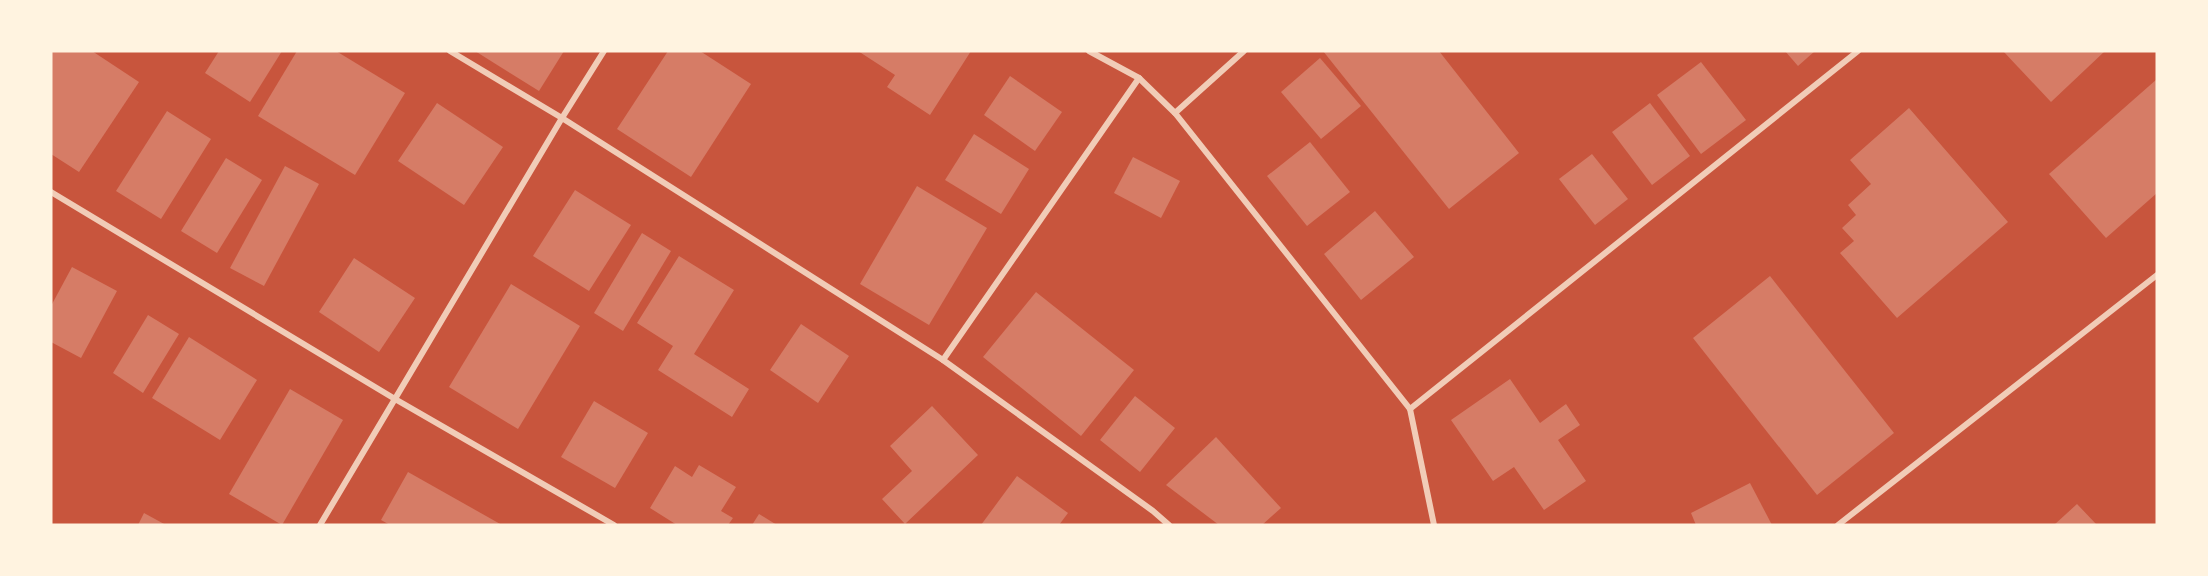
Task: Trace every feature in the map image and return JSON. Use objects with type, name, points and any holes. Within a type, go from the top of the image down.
[{"type":"street","points":[[450,51],[562,118],[943,360],[1153,511],[1169,525]]},
{"type":"street","points":[[320,525],[604,51]]},
{"type":"street","points":[[1089,51],[1139,78],[1176,113],[1410,409],[1434,525]]},
{"type":"street","points":[[1176,113],[1244,51]]},
{"type":"street","points":[[1410,409],[1858,51]]},
{"type":"street","points":[[943,360],[1139,78]]},
{"type":"street","points":[[51,192],[395,399],[614,525]]},
{"type":"street","points":[[1838,525],[2157,275]]},
{"type":"building","points":[[51,51],[92,51],[139,82],[79,172],[51,154]]},
{"type":"building","points":[[219,51],[282,51],[250,102],[205,73]]},
{"type":"building","points":[[297,51],[336,51],[405,93],[355,175],[258,116]]},
{"type":"building","points":[[475,51],[564,51],[539,91]]},
{"type":"building","points":[[668,51],[700,51],[751,84],[691,177],[617,129]]},
{"type":"building","points":[[858,51],[971,51],[930,115],[887,87],[895,75]]},
{"type":"building","points":[[1323,51],[1439,51],[1519,153],[1449,209]]},
{"type":"building","points":[[1785,51],[1815,51],[1798,66]]},
{"type":"building","points":[[2003,51],[2105,51],[2051,102]]},
{"type":"building","points":[[1320,58],[1361,106],[1321,139],[1281,92]]},
{"type":"building","points":[[1701,62],[1746,120],[1701,154],[1657,95]]},
{"type":"building","points":[[1010,76],[1062,112],[1035,151],[984,115]]},
{"type":"building","points":[[2157,79],[2157,193],[2106,238],[2049,174]]},
{"type":"building","points":[[437,103],[503,147],[464,205],[398,161]]},
{"type":"building","points":[[1650,103],[1690,156],[1652,185],[1612,132]]},
{"type":"building","points":[[1909,108],[2008,222],[1897,318],[1840,253],[1854,241],[1842,228],[1856,215],[1848,205],[1871,184],[1850,160]]},
{"type":"building","points":[[167,111],[211,139],[161,219],[116,191]]},
{"type":"building","points":[[974,134],[1029,169],[1001,214],[945,180]]},
{"type":"building","points":[[1310,142],[1350,192],[1307,226],[1267,176]]},
{"type":"building","points":[[1592,154],[1628,199],[1595,225],[1559,179]]},
{"type":"building","points":[[1133,157],[1180,181],[1161,218],[1114,193]]},
{"type":"building","points":[[226,158],[262,180],[217,253],[181,231]]},
{"type":"building","points":[[285,166],[319,184],[264,286],[230,268]]},
{"type":"building","points":[[917,186],[987,228],[929,325],[860,284]]},
{"type":"building","points":[[575,190],[631,225],[589,291],[533,256]]},
{"type":"building","points":[[1375,211],[1414,257],[1361,300],[1324,254]]},
{"type":"building","points":[[642,233],[671,251],[623,331],[594,313]]},
{"type":"building","points":[[679,256],[734,290],[694,354],[749,389],[732,417],[658,370],[673,346],[637,323]]},
{"type":"building","points":[[354,258],[415,298],[379,352],[319,312]]},
{"type":"building","points":[[72,267],[117,291],[81,358],[51,342],[51,306]]},
{"type":"building","points":[[1770,276],[1894,433],[1817,495],[1693,338]]},
{"type":"building","points":[[511,284],[580,326],[518,429],[449,387]]},
{"type":"building","points":[[1036,292],[1134,370],[1081,436],[983,357]]},
{"type":"building","points":[[148,315],[179,334],[143,393],[113,373]]},
{"type":"building","points":[[801,324],[849,356],[818,403],[770,370]]},
{"type":"building","points":[[189,337],[257,380],[220,440],[152,398]]},
{"type":"building","points":[[1510,379],[1540,423],[1566,404],[1580,425],[1558,440],[1586,481],[1544,510],[1514,467],[1493,481],[1451,420]]},
{"type":"building","points":[[290,389],[343,420],[282,525],[229,494]]},
{"type":"building","points":[[1135,396],[1175,428],[1140,472],[1100,440]]},
{"type":"building","points":[[594,401],[648,433],[615,488],[561,457]]},
{"type":"building","points":[[932,406],[978,455],[905,524],[882,499],[912,471],[890,446]]},
{"type":"building","points":[[1216,437],[1281,508],[1262,525],[1219,525],[1166,485]]},
{"type":"building","points":[[699,465],[736,487],[721,511],[733,518],[728,525],[677,525],[650,508],[675,466],[692,477]]},
{"type":"building","points":[[408,472],[502,525],[390,525],[381,520]]},
{"type":"building","points":[[1017,476],[1068,513],[1059,525],[981,525]]},
{"type":"building","points":[[1750,483],[1772,525],[1696,525],[1691,513]]},
{"type":"building","points":[[2077,504],[2097,525],[2054,525]]},
{"type":"building","points":[[144,513],[166,525],[138,525]]},
{"type":"building","points":[[759,514],[777,525],[752,525]]}]
